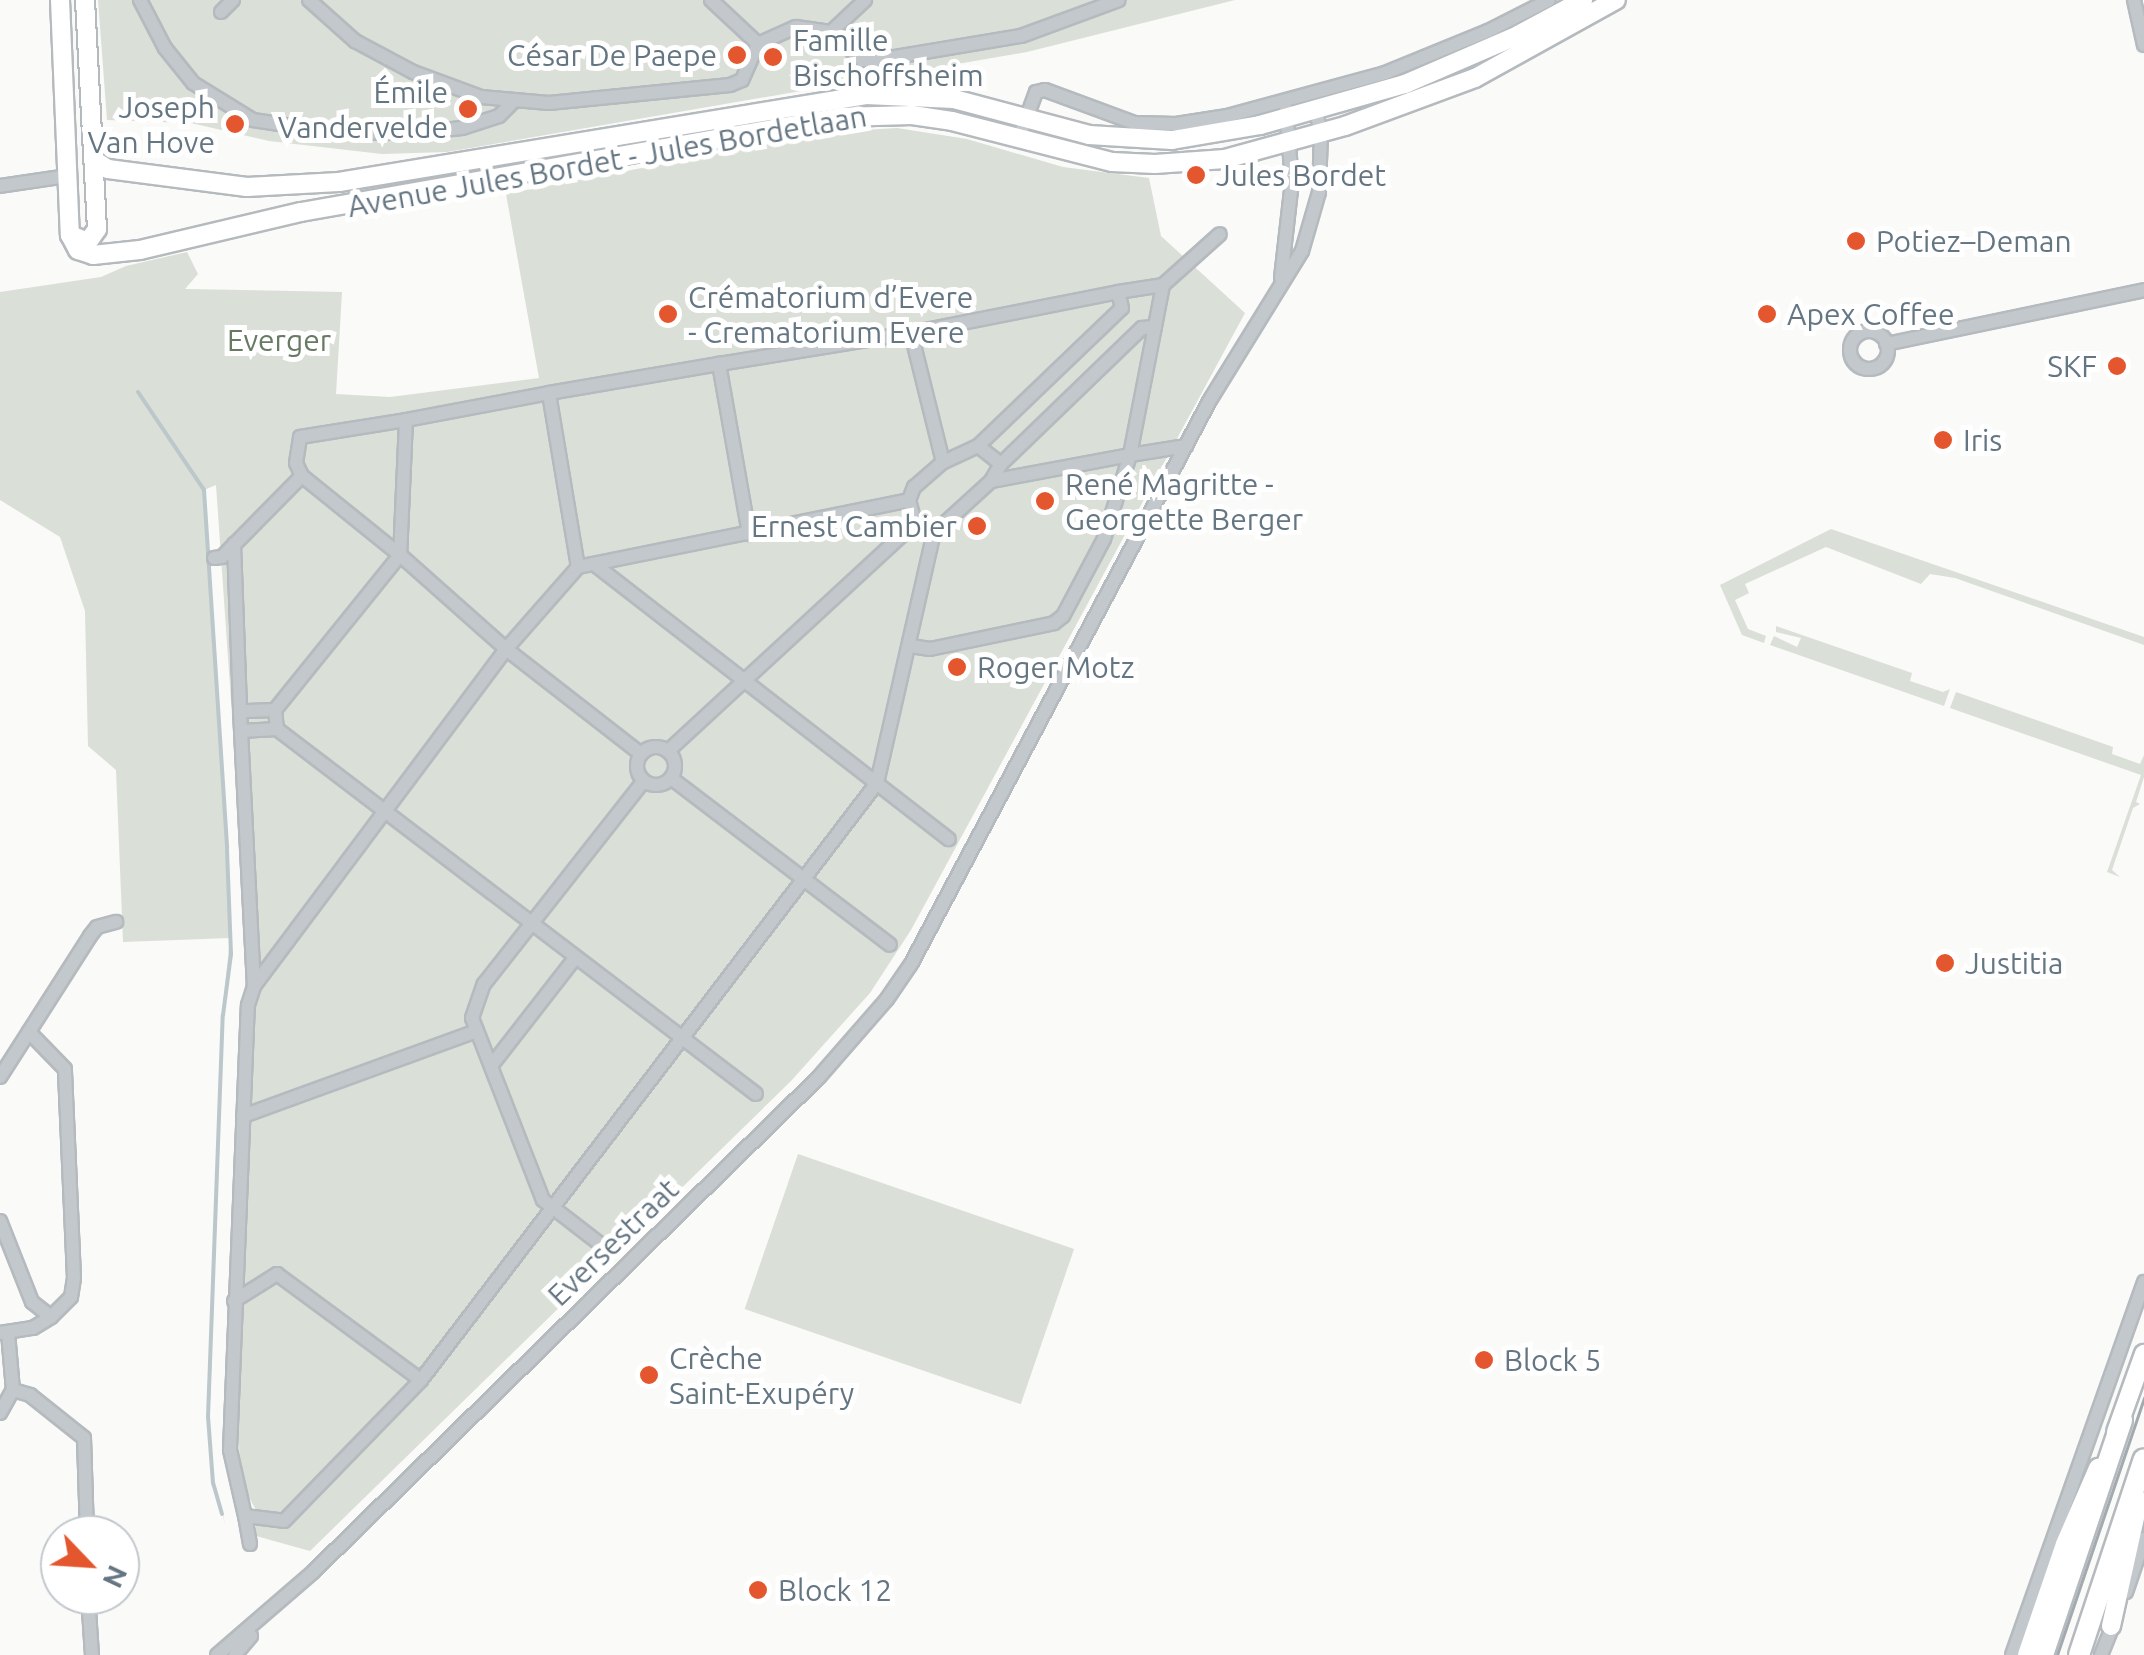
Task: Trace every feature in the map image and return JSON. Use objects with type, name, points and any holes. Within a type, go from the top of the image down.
[{"type":"highway","points":[[2043,1655],[2122,1420]]},
{"type":"highway","points":[[2079,1655],[2144,1459]]},
{"type":"main road","points":[[60,0],[70,235],[84,242],[96,237],[85,0]]},
{"type":"main road","name":"Avenue Jules Bordet - Jules Bordetlaan","points":[[94,162],[108,169],[202,182],[286,186],[412,172],[866,95],[954,99],[1089,135],[1147,140],[1197,136],[1286,110],[1316,111],[1434,73],[1583,0]]},
{"type":"main road","name":"Avenue Jules Bordet - Jules Bordetlaan","points":[[70,235],[83,253],[104,254],[301,212],[841,117],[912,116],[1019,138],[1078,155],[1156,164],[1225,158],[1321,134],[1475,78],[1616,0]]},
{"type":"main road","points":[[66,111],[89,108]]},
{"type":"main road","points":[[2027,1655],[2065,1544],[2122,1420],[2144,1354]]},
{"type":"main road","points":[[2111,1626],[2144,1487]]},
{"type":"street","points":[[140,0],[172,58],[208,96],[254,120],[332,132],[416,133],[462,128],[499,116],[513,102]]},
{"type":"street","points":[[221,12],[233,0]]},
{"type":"street","points":[[309,0],[354,40],[447,86],[513,102],[550,104],[700,90],[742,80],[758,44],[796,27],[831,32],[862,60],[1011,38],[1118,0]]},
{"type":"street","points":[[711,0],[758,44]]},
{"type":"street","points":[[831,32],[865,0]]},
{"type":"street","name":"Avenue Jules Bordet - Jules Bordetlaan","points":[[1026,118],[1036,92],[1045,90],[1134,123],[1286,110],[1488,32],[1549,0]]},
{"type":"street","points":[[2134,0],[2144,45]]},
{"type":"street","points":[[1278,289],[1291,209],[1291,142],[1286,110]]},
{"type":"street","name":"Eversestraat","points":[[217,1655],[268,1614],[828,1068],[899,982],[1186,446],[1310,230],[1319,192],[1321,134],[1316,111]]},
{"type":"street","points":[[1019,138],[1026,118]]},
{"type":"street","points":[[0,186],[67,176]]},
{"type":"street","points":[[910,646],[930,648],[1054,623],[1064,616],[1104,539],[1130,455],[1148,327],[1162,285],[1220,234]]},
{"type":"street","points":[[641,754],[506,649],[400,555],[302,476],[296,463],[300,437],[911,333],[1162,285]]},
{"type":"street","points":[[1886,344],[2144,290]]},
{"type":"street","points":[[1118,292],[1122,308],[1148,327]]},
{"type":"street","points":[[934,533],[915,523],[909,500],[914,488],[943,462],[978,446],[1122,308]]},
{"type":"street","points":[[246,1516],[284,1521],[421,1380],[684,1040],[876,783],[934,533],[991,481],[1000,464],[1148,327]]},
{"type":"street","points":[[911,333],[943,462]]},
{"type":"street","points":[[720,364],[749,534]]},
{"type":"street","points":[[548,392],[578,567]]},
{"type":"street","points":[[277,730],[275,710],[400,555],[406,420]]},
{"type":"street","points":[[978,446],[1000,464]]},
{"type":"street","points":[[991,481],[1186,446]]},
{"type":"street","points":[[214,558],[222,558],[302,476]]},
{"type":"street","points":[[250,1544],[230,1450],[248,1005],[254,986],[506,649],[578,567],[909,500]]},
{"type":"street","points":[[668,751],[915,523]]},
{"type":"street","points":[[234,544],[254,986]]},
{"type":"street","points":[[594,564],[949,839]]},
{"type":"street","points":[[240,711],[275,710]]},
{"type":"street","points":[[241,731],[277,730],[756,1094]]},
{"type":"street","points":[[651,748],[668,751],[676,767],[671,778],[655,785],[644,780],[637,765],[641,754],[651,748]]},
{"type":"street","points":[[671,778],[890,945]]},
{"type":"street","points":[[604,1247],[543,1200],[472,1018],[484,984],[644,780]]},
{"type":"street","points":[[0,1076],[90,936],[97,927],[116,922]]},
{"type":"street","points":[[491,1066],[575,958]]},
{"type":"street","points":[[243,1116],[477,1031]]},
{"type":"street","points":[[0,1413],[12,1390],[4,1333],[33,1328],[51,1318],[71,1296],[74,1278],[64,1068],[29,1032]]},
{"type":"street","points":[[0,1221],[32,1302],[51,1318]]},
{"type":"street","points":[[234,1301],[277,1274],[421,1380]]},
{"type":"street","points":[[2012,1655],[2144,1282]]},
{"type":"street","points":[[12,1390],[30,1396],[84,1438],[87,1515]]},
{"type":"street","points":[[2101,1655],[2144,1539]]},
{"type":"street","name":"Eversestraat","points":[[235,1655],[268,1614]]},
{"type":"street","points":[[89,1615],[92,1655]]},
{"type":"green space","points":[[98,0],[1235,0],[1027,52],[447,152],[382,154],[269,141],[191,123],[107,120]]},
{"type":"green space","name":"Everger","points":[[897,128],[967,139],[1063,167],[1149,178],[1161,236],[1245,313],[911,930],[870,993],[791,1081],[310,1551],[256,1536],[256,1510],[240,1481],[237,1360],[252,1003],[216,485],[204,490],[232,946],[224,1015],[209,1433],[214,1483],[226,1526],[212,1483],[207,1417],[222,1014],[230,938],[123,942],[116,770],[88,746],[85,611],[60,537],[0,500],[0,292],[101,277],[126,266],[187,252],[198,274],[185,289],[342,292],[336,394],[390,397],[539,378],[506,194],[831,132]]},
{"type":"green space","points":[[1831,529],[2144,637],[2144,645],[1955,578],[1930,574],[1921,584],[1826,547],[1745,584],[1749,593],[1735,600],[1748,629],[1766,636],[1764,643],[1742,635],[1720,585]]},
{"type":"green space","points":[[1776,626],[1912,673],[1910,681],[1943,692],[1950,689],[1944,706],[1770,645],[1774,636],[1797,647],[1801,638],[1776,632]]},
{"type":"green space","points":[[1956,692],[2113,747],[2112,754],[2140,764],[2144,755],[2144,777],[2136,802],[2140,804],[2133,808],[2112,870],[2120,877],[2107,872],[2141,775],[1950,708]]},
{"type":"green space","points":[[798,1154],[1074,1249],[1021,1404],[745,1309]]},
{"type":"waterway","points":[[138,392],[204,490],[227,848]]},
{"type":"waterway","points":[[222,1514],[213,1483],[208,1417],[223,1015],[231,954],[227,850]]},
{"type":"tram line","points":[[2057,1655],[2144,1398]]},
{"type":"place","name":"César De Paepe","points":[[737,55]]},
{"type":"place","name":"Famille Bischoffsheim","points":[[773,57]]},
{"type":"place","name":"Émile Vandervelde","points":[[468,109]]},
{"type":"place","name":"Joseph Van Hove","points":[[235,124]]},
{"type":"place","name":"Jules Bordet","points":[[1196,175]]},
{"type":"place","name":"Potiez–Deman","points":[[1856,241]]},
{"type":"place","name":"Crématorium d’Evere - Crematorium Evere","points":[[668,314]]},
{"type":"place","name":"Apex Coffee","points":[[1767,314]]},
{"type":"place","name":"SKF","points":[[2117,366]]},
{"type":"place","name":"Iris","points":[[1943,440]]},
{"type":"place","name":"René Magritte - Georgette Berger","points":[[1045,501]]},
{"type":"place","name":"Ernest Cambier","points":[[977,526]]},
{"type":"place","name":"Roger Motz","points":[[957,667]]},
{"type":"place","name":"Justitia","points":[[1945,963]]},
{"type":"place","name":"Block 5","points":[[1484,1360]]},
{"type":"place","name":"Crèche Saint-Exupéry","points":[[649,1375]]},
{"type":"place","name":"Block 12","points":[[758,1590]]}]
